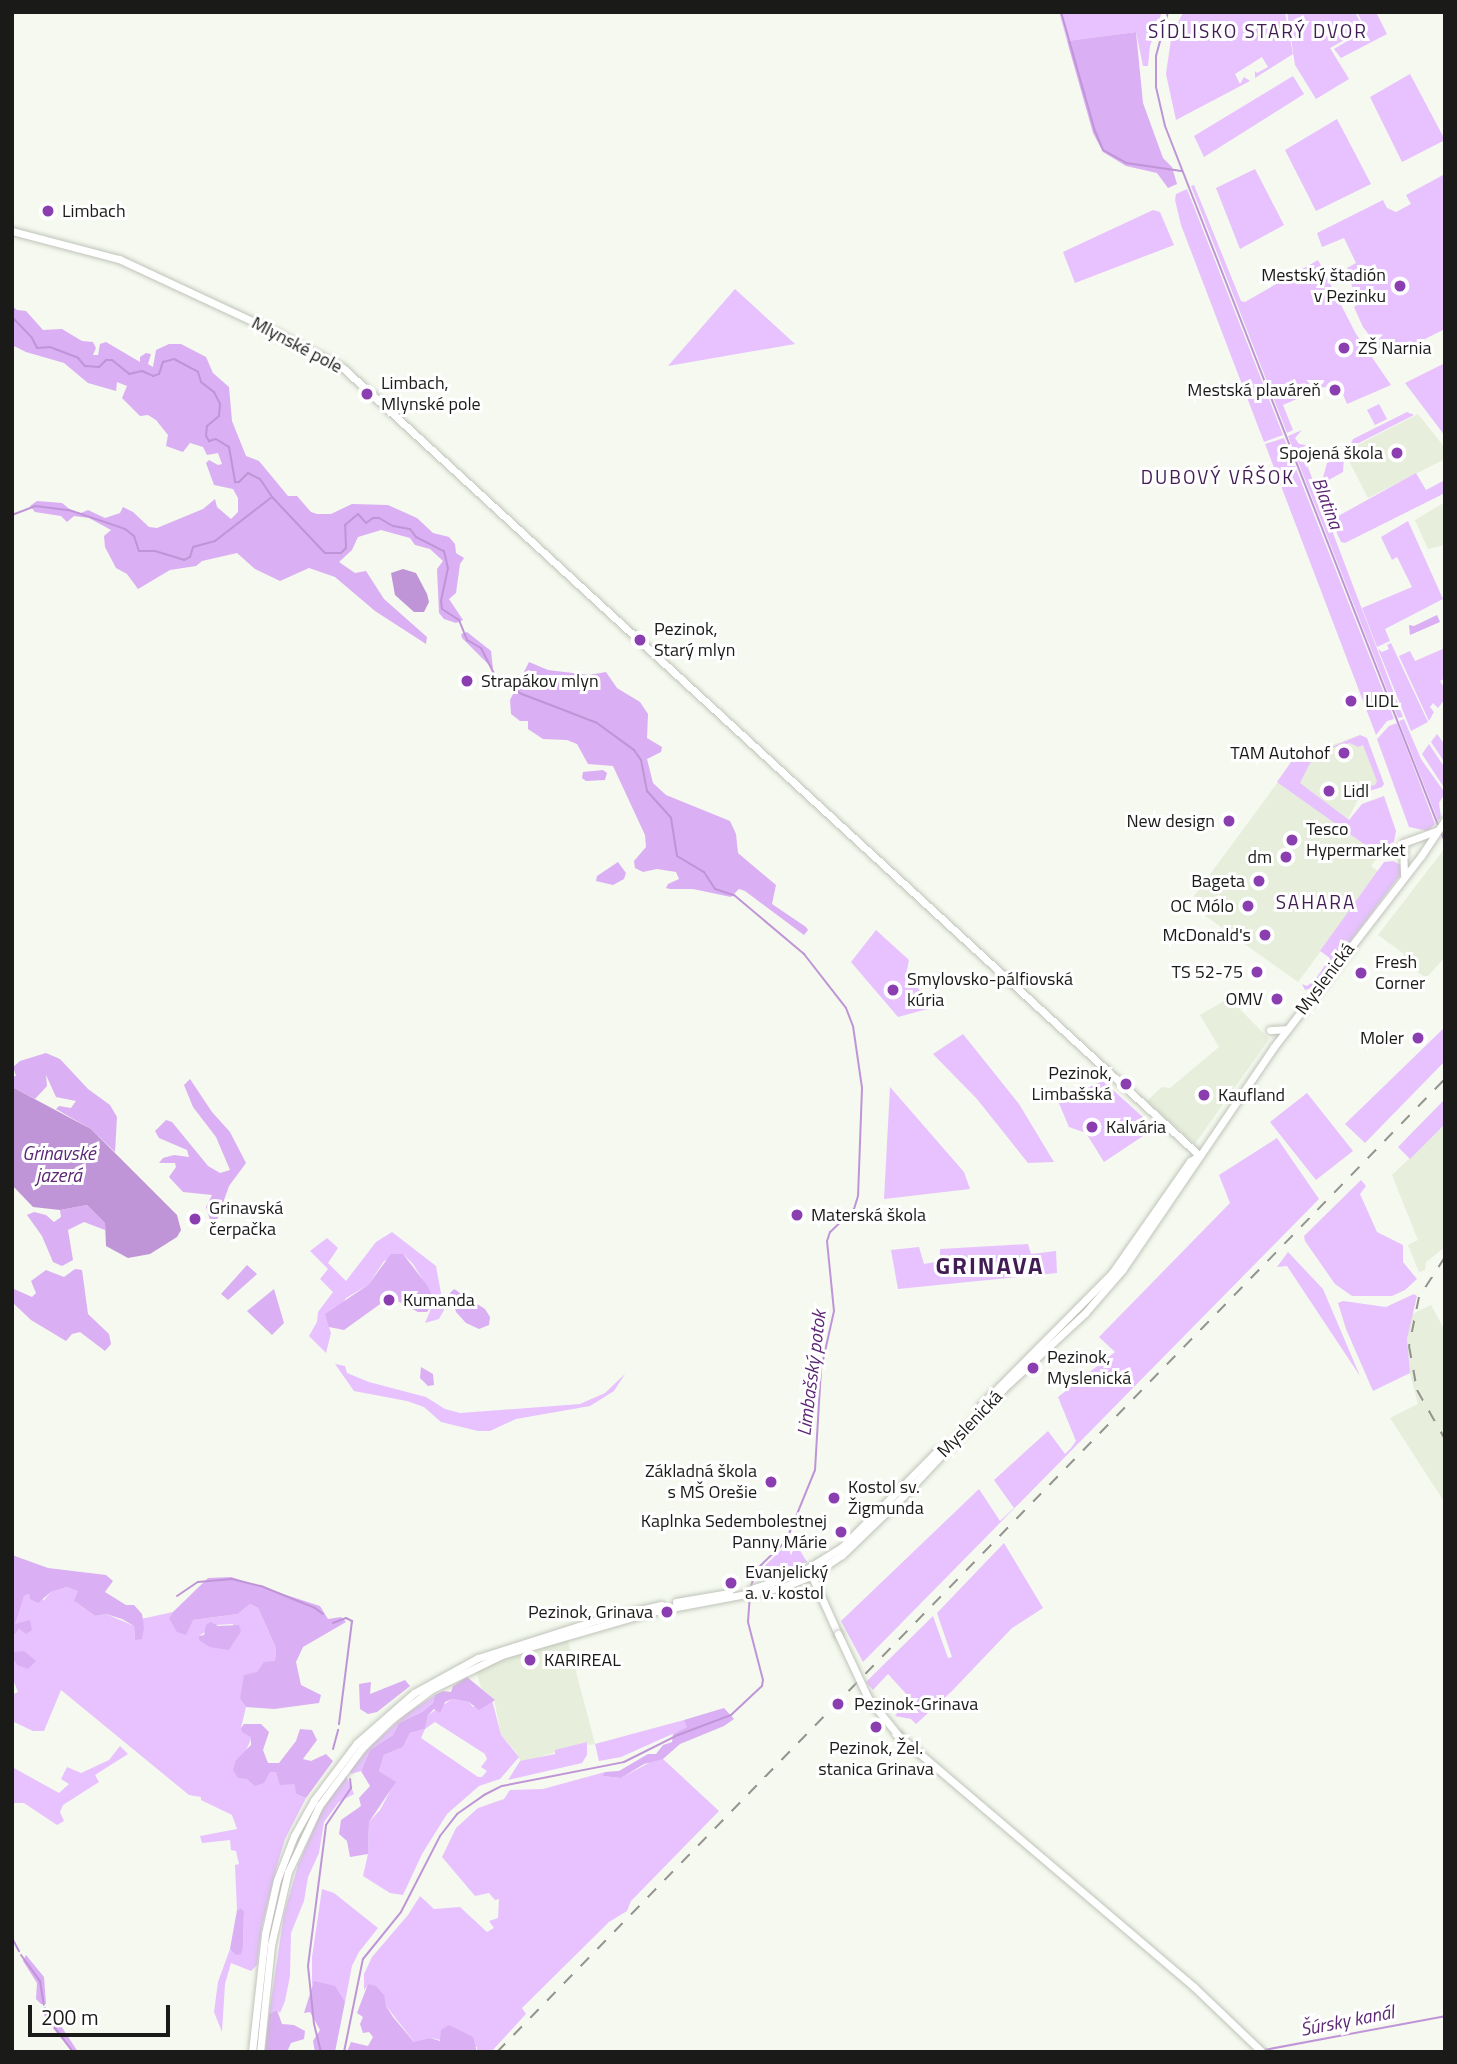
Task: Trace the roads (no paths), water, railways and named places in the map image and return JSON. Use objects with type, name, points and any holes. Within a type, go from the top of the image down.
[{"type":"main road","name":"Mlynské pole","points":[[14,232],[119,259],[263,326],[343,368],[1200,1156]]},
{"type":"main road","name":"Myslenická","points":[[479,1661],[666,1608],[750,1591],[810,1572],[861,1529],[1117,1267],[1191,1161],[1200,1156],[1286,1029],[1420,856],[1444,820]]},
{"type":"main road","points":[[1404,874],[1403,843],[1436,831]]},
{"type":"main road","points":[[1404,857],[1420,856],[1423,846],[1417,840]]},
{"type":"main road","points":[[1273,1048],[1271,1032],[1286,1029]]},
{"type":"main road","points":[[810,1572],[869,1698],[898,1735],[1194,1987],[1259,2049]]},
{"type":"main road","name":"Myslenická","points":[[479,1661],[586,1623],[645,1608],[750,1591]]},
{"type":"main road","points":[[580,1631],[586,1623]]},
{"type":"main road","points":[[252,2052],[271,1905],[287,1852],[309,1809],[333,1771],[386,1714],[428,1683],[479,1661]]},
{"type":"main road","points":[[260,2052],[271,1945],[281,1895],[294,1856],[319,1806],[351,1761],[392,1719],[432,1689],[479,1661]]},
{"type":"water","points":[[403,569],[416,573],[427,594],[429,602],[424,612],[414,612],[395,595],[391,573]]},
{"type":"water","name":"Grinavské jazerá","points":[[12,1087],[91,1129],[177,1215],[181,1230],[177,1237],[150,1254],[128,1258],[106,1246],[105,1223],[87,1205],[60,1210],[33,1207],[12,1185]]},
{"type":"waterway","points":[[1061,12],[1095,131],[1103,150],[1126,163],[1181,171]]},
{"type":"waterway","name":"Blatina","points":[[1168,12],[1156,56],[1156,87],[1165,126],[1438,825]]},
{"type":"waterway","name":"Limbašský potok","points":[[12,317],[32,338],[37,348],[50,347],[78,358],[85,366],[99,367],[106,360],[112,360],[129,374],[142,371],[153,376],[159,374],[163,362],[174,359],[198,372],[201,382],[214,392],[220,404],[219,416],[207,426],[206,436],[209,441],[216,439],[229,447],[235,482],[239,482],[248,473],[260,479],[272,497],[325,553],[341,553],[346,548],[345,525],[358,514],[366,523],[373,518],[379,518],[393,526],[410,529],[416,537],[444,551],[448,568],[441,600],[442,609],[459,620],[467,640],[481,648],[496,678],[522,694],[597,723],[634,750],[641,760],[647,791],[671,818],[677,856],[704,872],[715,889],[734,895],[804,954],[846,1008],[853,1026],[862,1088],[858,1196],[854,1209],[830,1232],[827,1241],[834,1311],[821,1369],[815,1470],[786,1541],[756,1570],[751,1586]]},
{"type":"waterway","points":[[12,515],[35,506],[69,510],[125,529],[134,536],[139,551],[155,551],[184,560],[190,557],[193,547],[215,541],[272,497]]},
{"type":"waterway","name":"Blatina","points":[[1440,830],[1445,842]]},
{"type":"waterway","points":[[177,1596],[198,1582],[232,1579],[261,1586],[315,1608],[323,1614]]},
{"type":"waterway","name":"Limbašský potok","points":[[344,2052],[363,1959],[401,1912],[440,1836],[457,1814],[502,1786],[624,1762],[678,1735],[731,1715],[762,1686],[763,1680],[748,1622],[750,1595]]},
{"type":"waterway","points":[[333,1623],[346,1618],[352,1621],[339,1724]]},
{"type":"waterway","points":[[333,1749],[338,1730]]},
{"type":"waterway","points":[[321,2052],[314,2024],[308,1966],[326,1825],[351,1788],[350,1779]]},
{"type":"waterway","points":[[12,1938],[19,1951]]},
{"type":"waterway","points":[[21,1955],[40,1981],[44,2005]]},
{"type":"waterway","points":[[45,2008],[47,2015]]},
{"type":"waterway","name":"Šúrsky kanál","points":[[1264,2050],[1445,2016]]},
{"type":"waterway","points":[[48,2019],[73,2052]]},
{"type":"railway","points":[[497,2052],[1445,1079]]},
{"type":"railway","points":[[1445,1257],[1419,1297],[1409,1346],[1417,1390],[1445,1439]]},
{"type":"place","name":"Limbach","points":[[48,211]]},
{"type":"place","name":"Mestský štadión v Pezinku","points":[[1400,286]]},
{"type":"place","name":"ZŠ Narnia","points":[[1344,348]]},
{"type":"place","name":"Mestská plaváreň","points":[[1335,390]]},
{"type":"place","name":"Limbach, Mlynské pole","points":[[367,394]]},
{"type":"place","name":"Spojená škola","points":[[1397,453]]},
{"type":"place","name":"Pezinok, Starý mlyn","points":[[640,640]]},
{"type":"place","name":"Strapákov mlyn","points":[[467,681]]},
{"type":"place","name":"LIDL","points":[[1351,701]]},
{"type":"place","name":"TAM Autohof","points":[[1344,753]]},
{"type":"place","name":"Lidl","points":[[1329,791]]},
{"type":"place","name":"New design","points":[[1229,821]]},
{"type":"place","name":"Tesco Hypermarket","points":[[1292,840]]},
{"type":"place","name":"dm","points":[[1286,857]]},
{"type":"place","name":"Bageta","points":[[1259,881]]},
{"type":"place","name":"OC Mólo","points":[[1248,906]]},
{"type":"place","name":"McDonald's","points":[[1265,935]]},
{"type":"place","name":"TS 52-75","points":[[1257,972]]},
{"type":"place","name":"Fresh Corner","points":[[1361,973]]},
{"type":"place","name":"Smylovsko-pálfiovská kúria","points":[[893,990]]},
{"type":"place","name":"OMV","points":[[1277,999]]},
{"type":"place","name":"Moler","points":[[1418,1038]]},
{"type":"place","name":"Pezinok, Limbašská","points":[[1126,1084]]},
{"type":"place","name":"Kaufland","points":[[1204,1095]]},
{"type":"place","name":"Kalvária","points":[[1092,1127]]},
{"type":"place","name":"Materská škola","points":[[797,1215]]},
{"type":"place","name":"Grinavská čerpačka","points":[[195,1219]]},
{"type":"place","name":"Kumanda","points":[[389,1300]]},
{"type":"place","name":"Pezinok, Myslenická","points":[[1033,1368]]},
{"type":"place","name":"Základná škola s MŠ Orešie","points":[[771,1482]]},
{"type":"place","name":"Kostol sv. Žigmunda","points":[[834,1498]]},
{"type":"place","name":"Kaplnka Sedembolestnej Panny Márie","points":[[841,1532]]},
{"type":"place","name":"Evanjelický a. v. kostol","points":[[731,1583]]},
{"type":"place","name":"Pezinok, Grinava","points":[[667,1612]]},
{"type":"place","name":"KARIREAL","points":[[530,1660]]},
{"type":"place","name":"Pezinok-Grinava","points":[[838,1704]]},
{"type":"place","name":"Pezinok, Žel. stanica Grinava","points":[[876,1727]]},
{"type":"district","name":"SÍDLISKO STARÝ DVOR","points":[[1258,31]]},
{"type":"district","name":"DUBOVÝ VŔŠOK","points":[[1218,477]]},
{"type":"district","name":"SAHARA","points":[[1316,902]]},
{"type":"district","name":"GRINAVA","points":[[990,1266]]}]
